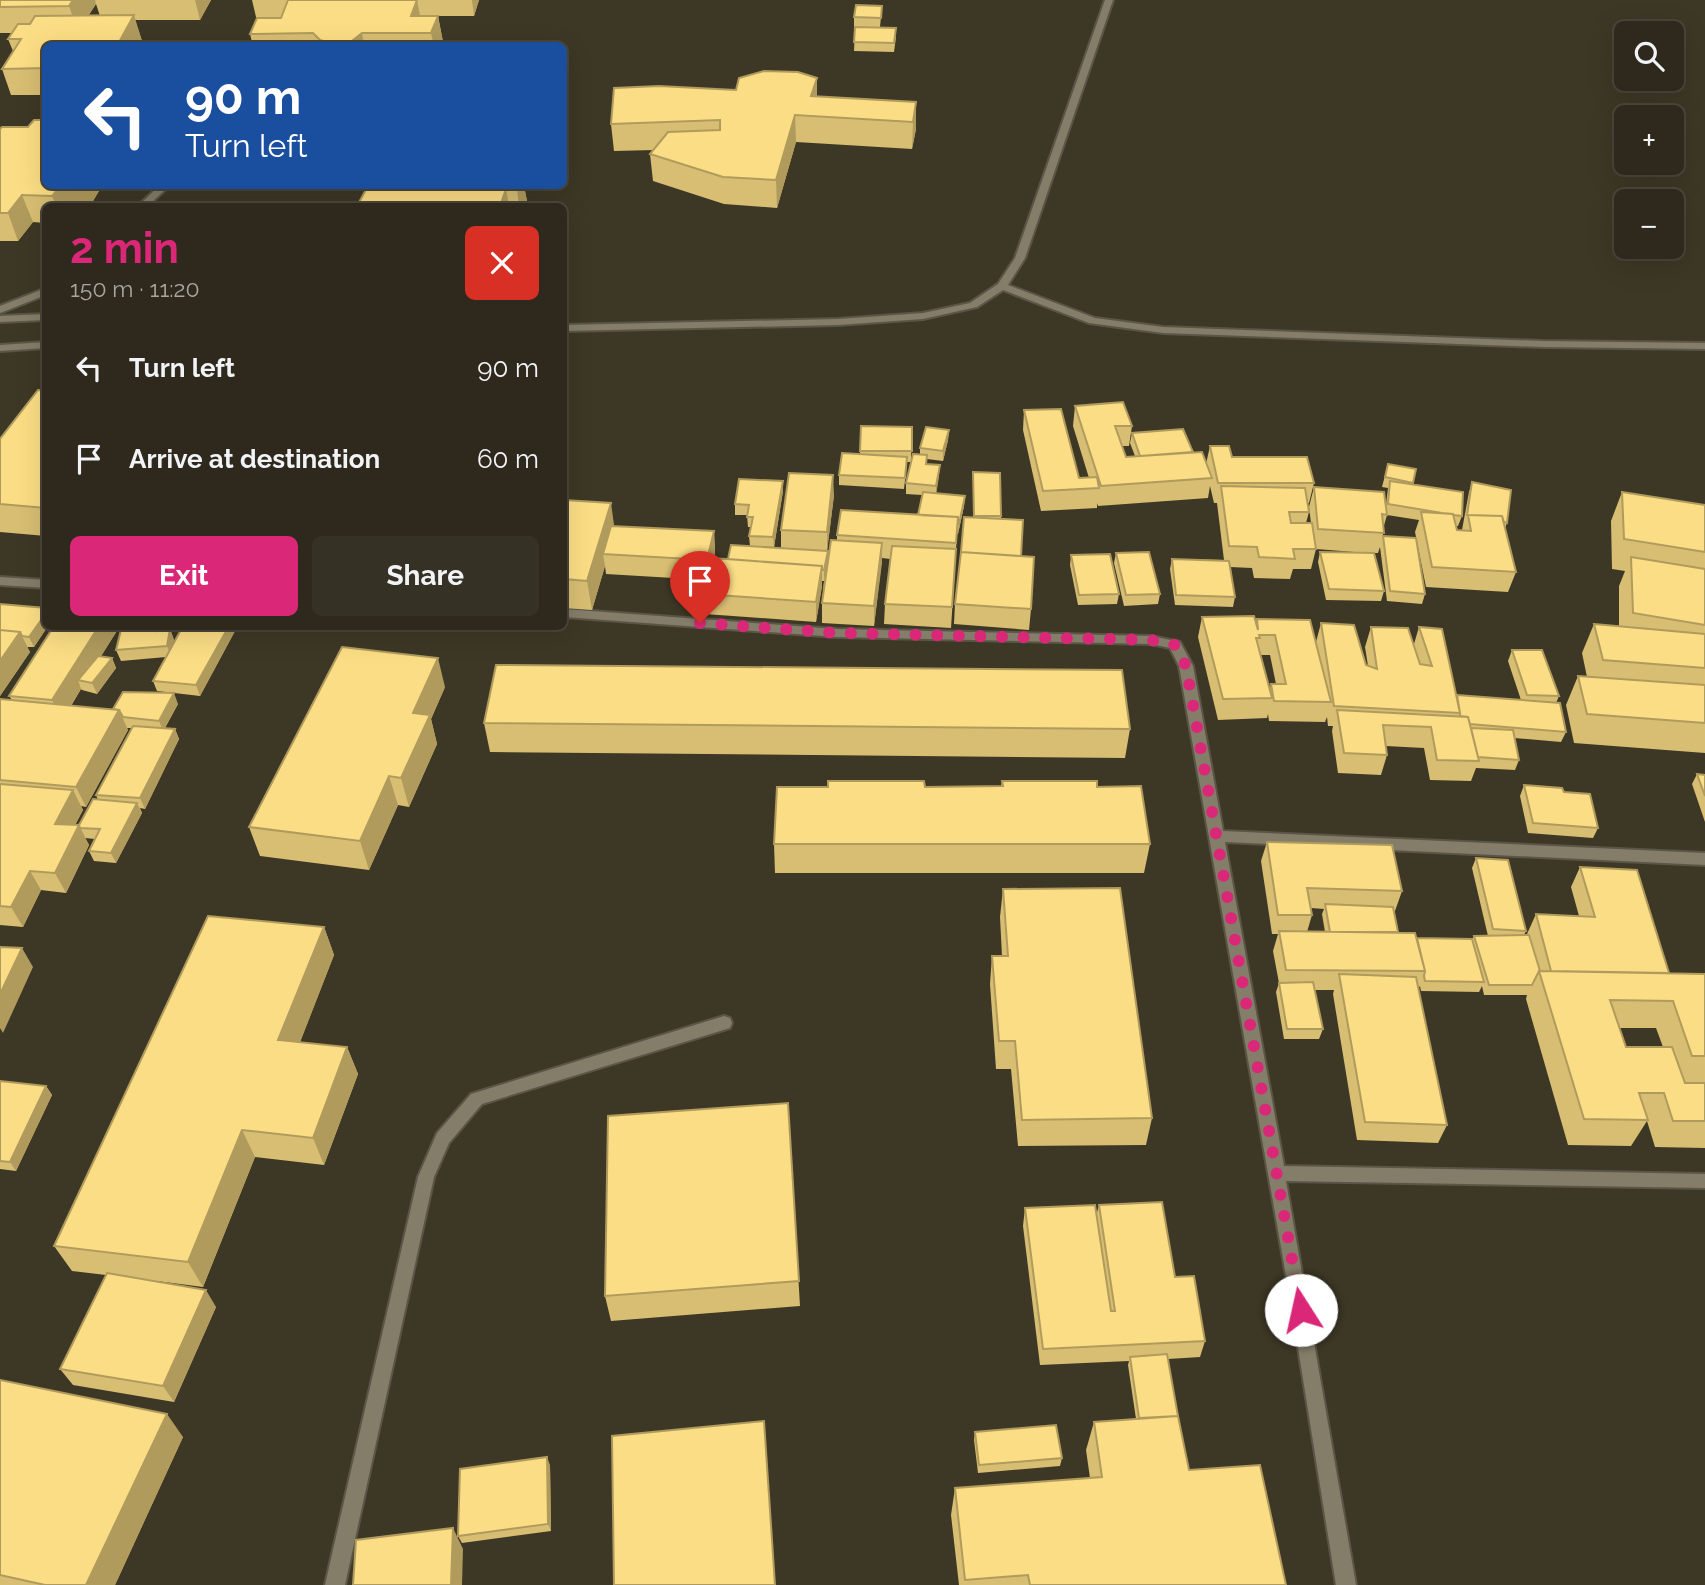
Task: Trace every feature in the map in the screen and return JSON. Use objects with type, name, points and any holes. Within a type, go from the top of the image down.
[{"type":"street","points":[[567,328],[838,322],[923,316],[972,305],[1002,286],[1020,258],[1110,0]]},
{"type":"street","points":[[146,203],[161,189]]},
{"type":"street","points":[[1002,286],[1094,321],[1163,330],[1542,344],[1705,346]]},
{"type":"street","points":[[0,310],[42,294]]},
{"type":"street","points":[[0,319],[42,317]]},
{"type":"street","points":[[0,348],[42,345]]},
{"type":"street","points":[[0,581],[42,584]]},
{"type":"street","points":[[567,613],[837,633],[1150,640],[1175,645],[1186,666],[1277,1173],[1346,1585]]},
{"type":"street","points":[[1216,836],[1705,859]]},
{"type":"street","points":[[335,1585],[426,1177],[443,1138],[477,1099],[724,1023]]},
{"type":"street","points":[[1277,1173],[1705,1181]]},
{"type":"building","points":[[0,0],[73,0],[69,6],[0,7]]},
{"type":"building","points":[[288,0],[417,0],[411,16],[438,16],[431,33],[362,33],[351,42],[326,42],[313,33],[250,34],[257,18],[281,18]]},
{"type":"building","points":[[856,5],[882,6],[881,18],[854,17]]},
{"type":"building","points":[[134,15],[119,42],[42,42],[42,68],[2,69],[21,39],[8,39],[18,24],[30,24],[35,16]]},
{"type":"building","points":[[855,27],[896,28],[894,43],[854,42]]},
{"type":"building","points":[[764,71],[798,72],[817,78],[811,96],[916,102],[913,122],[795,115],[776,180],[723,177],[650,154],[668,132],[720,130],[720,120],[611,124],[614,88],[659,86],[736,90],[739,78]]},
{"type":"building","points":[[34,120],[42,120],[42,189],[58,189],[52,196],[22,195],[8,213],[0,213],[0,129],[28,127]]},
{"type":"building","points":[[366,189],[506,189],[501,203],[359,203]]},
{"type":"building","points":[[38,390],[42,390],[42,508],[0,504],[0,439]]},
{"type":"building","points":[[1123,402],[1132,426],[1115,426],[1126,457],[1202,452],[1212,478],[1101,486],[1075,406]]},
{"type":"building","points":[[1061,409],[1079,478],[1097,477],[1099,488],[1043,491],[1024,410]]},
{"type":"building","points":[[861,426],[912,427],[912,451],[860,451]]},
{"type":"building","points":[[926,427],[949,430],[943,451],[920,448]]},
{"type":"building","points":[[1183,429],[1193,452],[1140,456],[1132,433]]},
{"type":"building","points":[[1210,446],[1229,446],[1232,457],[1307,457],[1314,483],[1218,483]]},
{"type":"building","points":[[842,453],[907,457],[905,478],[839,475]]},
{"type":"building","points":[[913,454],[927,455],[926,464],[940,465],[936,486],[906,483]]},
{"type":"building","points":[[1388,464],[1416,469],[1413,483],[1385,477]]},
{"type":"building","points":[[973,472],[1000,473],[1001,516],[974,516]]},
{"type":"building","points":[[789,473],[833,475],[827,532],[781,530]]},
{"type":"building","points":[[739,479],[783,481],[773,537],[749,536],[753,517],[747,517],[749,505],[735,504]]},
{"type":"building","points":[[1390,481],[1463,492],[1462,516],[1388,504]]},
{"type":"building","points":[[1472,482],[1511,490],[1507,523],[1502,516],[1467,515]]},
{"type":"building","points":[[1221,486],[1305,488],[1309,512],[1289,512],[1291,523],[1312,523],[1316,549],[1293,549],[1295,559],[1259,557],[1257,547],[1229,546]]},
{"type":"building","points":[[1314,487],[1384,492],[1387,515],[1382,514],[1384,533],[1318,529]]},
{"type":"building","points":[[923,492],[965,496],[959,524],[958,517],[918,515]]},
{"type":"building","points":[[1622,492],[1705,505],[1705,552],[1624,539]]},
{"type":"building","points":[[567,500],[611,503],[587,581],[567,579]]},
{"type":"building","points":[[841,510],[958,517],[956,543],[837,535]]},
{"type":"building","points":[[1421,512],[1453,514],[1457,530],[1471,531],[1468,515],[1502,516],[1516,572],[1432,567]]},
{"type":"building","points":[[964,517],[1023,520],[1021,556],[961,552]]},
{"type":"building","points":[[611,526],[714,531],[707,560],[603,554]]},
{"type":"building","points":[[1383,536],[1416,538],[1425,594],[1390,591]]},
{"type":"building","points":[[831,540],[882,543],[874,606],[822,603]]},
{"type":"building","points":[[731,545],[828,551],[822,570],[822,566],[728,559]]},
{"type":"building","points":[[892,546],[956,549],[952,607],[885,604]]},
{"type":"building","points":[[961,552],[1034,557],[1031,609],[955,604]]},
{"type":"building","points":[[1149,552],[1160,594],[1126,595],[1116,553]]},
{"type":"building","points":[[1320,552],[1374,553],[1384,591],[1329,589]]},
{"type":"building","points":[[1110,554],[1119,594],[1079,595],[1071,555]]},
{"type":"building","points":[[1631,557],[1705,569],[1705,625],[1633,613]]},
{"type":"building","points":[[712,558],[822,566],[816,602],[703,594]]},
{"type":"building","points":[[1172,559],[1229,561],[1235,597],[1176,595]]},
{"type":"building","points":[[0,604],[42,608],[42,619],[29,637],[22,636],[20,632],[0,630]]},
{"type":"building","points":[[1254,616],[1258,630],[1257,619],[1310,620],[1331,702],[1274,701],[1271,684],[1286,684],[1275,635],[1259,635],[1260,638],[1256,638],[1272,698],[1223,699],[1202,617]]},
{"type":"building","points":[[1321,623],[1354,625],[1366,665],[1377,669],[1371,627],[1408,628],[1420,664],[1432,666],[1419,627],[1442,629],[1460,713],[1334,706]]},
{"type":"building","points":[[1594,624],[1705,634],[1705,668],[1603,660]]},
{"type":"building","points":[[0,630],[20,632],[0,661]]},
{"type":"building","points":[[51,630],[96,630],[52,700],[9,696]]},
{"type":"building","points":[[121,630],[170,630],[167,646],[116,650]]},
{"type":"building","points":[[181,630],[227,630],[196,685],[153,681]]},
{"type":"building","points":[[342,647],[438,658],[413,713],[430,715],[401,778],[389,776],[360,841],[249,827]]},
{"type":"building","points":[[1512,650],[1542,650],[1559,696],[1527,695]]},
{"type":"building","points":[[98,656],[112,658],[92,683],[78,680]]},
{"type":"building","points":[[496,665],[1122,670],[1130,729],[484,723]]},
{"type":"building","points":[[1578,676],[1705,685],[1705,723],[1587,714]]},
{"type":"building","points":[[123,692],[174,693],[159,721],[123,717],[119,710],[113,709]]},
{"type":"building","points":[[1457,695],[1560,703],[1566,732],[1470,724],[1468,717],[1460,716]]},
{"type":"building","points":[[0,699],[119,710],[76,787],[0,780]]},
{"type":"building","points":[[1337,710],[1468,717],[1479,761],[1437,760],[1431,727],[1383,725],[1387,755],[1344,753]]},
{"type":"building","points":[[133,726],[175,729],[140,798],[96,795]]},
{"type":"building","points":[[1471,728],[1513,730],[1519,760],[1478,757]]},
{"type":"building","points":[[1697,774],[1705,775],[1705,796]]},
{"type":"building","points":[[828,781],[924,781],[925,787],[1003,786],[1002,781],[1097,781],[1097,787],[1141,786],[1150,844],[774,844],[777,787],[828,787]]},
{"type":"building","points":[[0,784],[73,790],[55,824],[79,825],[55,873],[30,871],[11,907],[0,906]]},
{"type":"building","points":[[1524,785],[1562,788],[1564,792],[1590,794],[1598,828],[1533,823]]},
{"type":"building","points":[[93,799],[137,803],[111,853],[89,851],[100,829],[80,828],[79,825]]},
{"type":"building","points":[[1267,842],[1392,845],[1402,891],[1307,888],[1312,915],[1278,915]]},
{"type":"building","points":[[1476,858],[1508,860],[1526,931],[1493,929]]},
{"type":"building","points":[[1580,867],[1637,870],[1669,973],[1551,971],[1536,914],[1595,917]]},
{"type":"building","points":[[1120,888],[1152,1118],[1022,1120],[1015,1041],[999,1041],[992,956],[1008,956],[1003,889]]},
{"type":"building","points":[[1325,904],[1393,907],[1398,932],[1330,932]]},
{"type":"building","points":[[208,916],[324,927],[278,1040],[347,1047],[313,1138],[242,1130],[188,1262],[54,1246]]},
{"type":"building","points":[[1279,931],[1415,933],[1425,971],[1286,970]]},
{"type":"building","points":[[1529,935],[1540,971],[1532,985],[1489,985],[1474,936]]},
{"type":"building","points":[[1417,938],[1472,939],[1484,982],[1425,981]]},
{"type":"building","points":[[0,947],[22,948],[0,994]]},
{"type":"building","points":[[1539,971],[1705,974],[1705,1056],[1692,1056],[1673,1001],[1610,1000],[1626,1047],[1672,1047],[1685,1083],[1705,1083],[1705,1121],[1673,1121],[1664,1093],[1639,1093],[1648,1120],[1584,1119]]},
{"type":"building","points":[[1339,974],[1416,977],[1447,1125],[1365,1122]]},
{"type":"building","points":[[1313,982],[1323,1029],[1287,1029],[1279,983]]},
{"type":"building","points":[[0,1081],[46,1086],[10,1162],[0,1161]]},
{"type":"building","points":[[788,1103],[799,1281],[605,1296],[608,1116]]},
{"type":"building","points":[[1162,1202],[1175,1277],[1194,1276],[1205,1341],[1043,1349],[1025,1208],[1095,1205],[1111,1311],[1115,1311],[1099,1205]]},
{"type":"building","points":[[107,1273],[206,1290],[163,1386],[60,1369]]},
{"type":"building","points":[[1167,1354],[1178,1416],[1139,1418],[1130,1357]]},
{"type":"building","points":[[0,1380],[167,1414],[86,1585],[45,1585],[0,1575]]},
{"type":"building","points":[[1178,1416],[1189,1470],[1260,1465],[1286,1585],[1030,1585],[1028,1575],[965,1580],[955,1488],[1102,1477],[1094,1422]]},
{"type":"building","points":[[764,1421],[775,1585],[614,1585],[612,1436]]},
{"type":"building","points":[[1056,1425],[1062,1458],[979,1465],[975,1432]]},
{"type":"building","points":[[547,1457],[548,1524],[458,1536],[460,1469]]},
{"type":"building","points":[[453,1528],[451,1585],[353,1585],[356,1540]]},
{"type":"route","points":[[700,623],[837,633],[1150,640],[1175,645],[1186,666],[1301,1310]]}]
